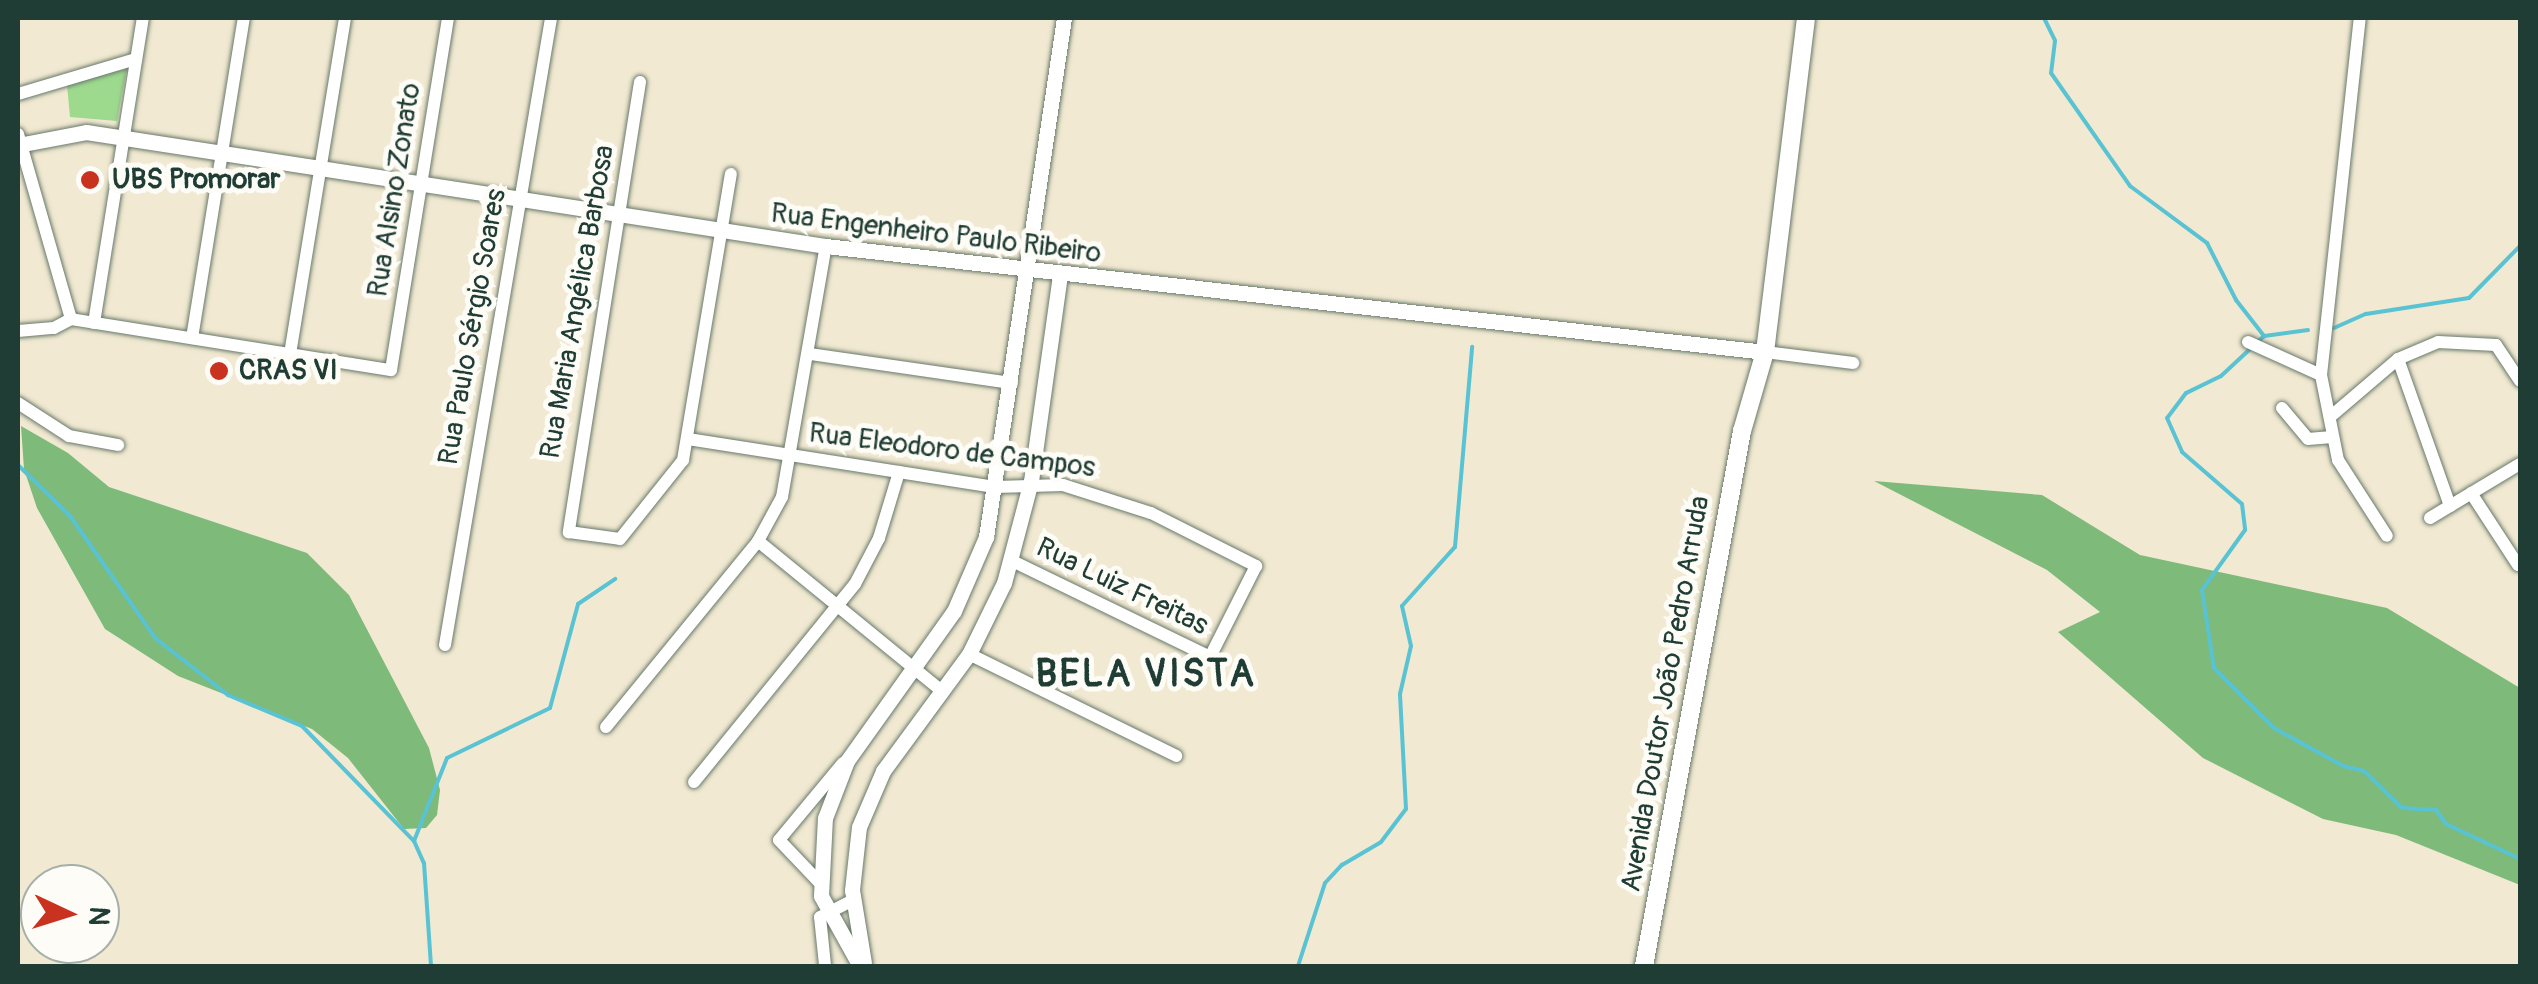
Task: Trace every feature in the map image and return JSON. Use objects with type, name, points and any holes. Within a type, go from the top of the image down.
[{"type":"main road","name":"Avenida Doutor João Pedro Arruda","points":[[1644,966],[1742,430],[1748,376],[1765,352],[1758,342],[1770,314],[1806,18]]},
{"type":"street","points":[[94,323],[143,18]]},
{"type":"street","points":[[192,338],[244,18]]},
{"type":"street","points":[[18,331],[54,328],[70,319],[290,354],[345,18]]},
{"type":"street","name":"Rua Alsino Zonato","points":[[290,354],[391,370],[448,18]]},
{"type":"street","name":"Rua Paulo Sérgio Soares","points":[[445,644],[551,18]]},
{"type":"street","points":[[819,882],[779,840],[916,671],[972,574],[996,486],[1064,18]]},
{"type":"street","points":[[2360,18],[2321,375],[2332,437],[2350,484],[2387,536]]},
{"type":"street","points":[[18,94],[136,59]]},
{"type":"street","name":"Rua Maria Angélica Barbosa","points":[[640,82],[567,530],[620,538],[677,470],[688,439]]},
{"type":"street","name":"Rua Engenheiro Paulo Ribeiro","points":[[18,141],[72,132],[124,138],[826,246],[1852,362]]},
{"type":"street","points":[[18,141],[70,319]]},
{"type":"street","points":[[688,439],[731,174]]},
{"type":"street","points":[[606,726],[758,541],[782,497],[794,456],[826,246]]},
{"type":"street","points":[[862,966],[853,900],[854,849],[869,799],[969,654],[1012,561],[1031,481],[1060,275]]},
{"type":"street","points":[[2330,417],[2398,359],[2451,340],[2496,345],[2520,381]]},
{"type":"street","points":[[2248,342],[2321,375]]},
{"type":"street","points":[[810,354],[1012,383]]},
{"type":"street","points":[[2398,359],[2450,506]]},
{"type":"street","points":[[18,403],[69,436],[118,445]]},
{"type":"street","points":[[2282,408],[2308,439],[2332,437]]},
{"type":"street","name":"Rua Eleodoro de Campos","points":[[688,439],[996,486],[1031,481],[1120,500],[1256,566],[1210,657]]},
{"type":"street","points":[[2430,518],[2520,464]]},
{"type":"street","points":[[694,782],[838,607],[868,562],[899,472]]},
{"type":"street","points":[[2471,494],[2518,565]]},
{"type":"street","points":[[758,541],[942,692]]},
{"type":"street","name":"Rua Luiz Freitas","points":[[1012,561],[1210,657]]},
{"type":"street","points":[[969,654],[1176,756]]},
{"type":"street","points":[[858,745],[832,793],[819,882],[826,909],[862,966]]},
{"type":"street","points":[[825,966],[818,922],[826,909],[853,900]]},
{"type":"green space","points":[[127,67],[117,121],[70,117],[67,85]]},
{"type":"green space","points":[[21,426],[68,453],[109,487],[307,553],[349,595],[429,748],[440,790],[437,815],[426,828],[404,829],[348,758],[312,729],[178,676],[105,629],[37,508],[24,469]]},
{"type":"green space","points":[[1874,481],[2042,495],[2140,555],[2387,608],[2520,688],[2520,885],[2396,835],[2323,819],[2203,758],[2058,632],[2100,612],[2047,570]]},
{"type":"waterway","points":[[2044,18],[2055,41],[2051,73],[2130,186],[2207,243],[2236,300],[2264,336]]},
{"type":"waterway","points":[[2334,328],[2366,314],[2469,298],[2520,246]]},
{"type":"waterway","points":[[2308,330],[2264,336],[2221,376],[2186,393],[2167,418],[2182,452],[2242,504],[2245,530],[2202,590],[2214,668],[2274,728],[2343,766],[2364,771],[2402,808],[2436,810],[2446,824],[2520,859]]},
{"type":"waterway","points":[[1298,966],[1325,883],[1342,865],[1381,842],[1406,809],[1400,694],[1411,646],[1402,606],[1455,547],[1472,347]]},
{"type":"waterway","points":[[18,465],[70,516],[155,638],[228,695],[302,726],[414,841],[424,863],[431,966]]},
{"type":"waterway","points":[[414,841],[447,758],[550,708],[578,604],[615,579]]},
{"type":"place","name":"UBS Promorar","points":[[90,180]]},
{"type":"place","name":"CRAS VI","points":[[219,371]]},
{"type":"district","name":"BELA VISTA","points":[[1146,675]]}]
